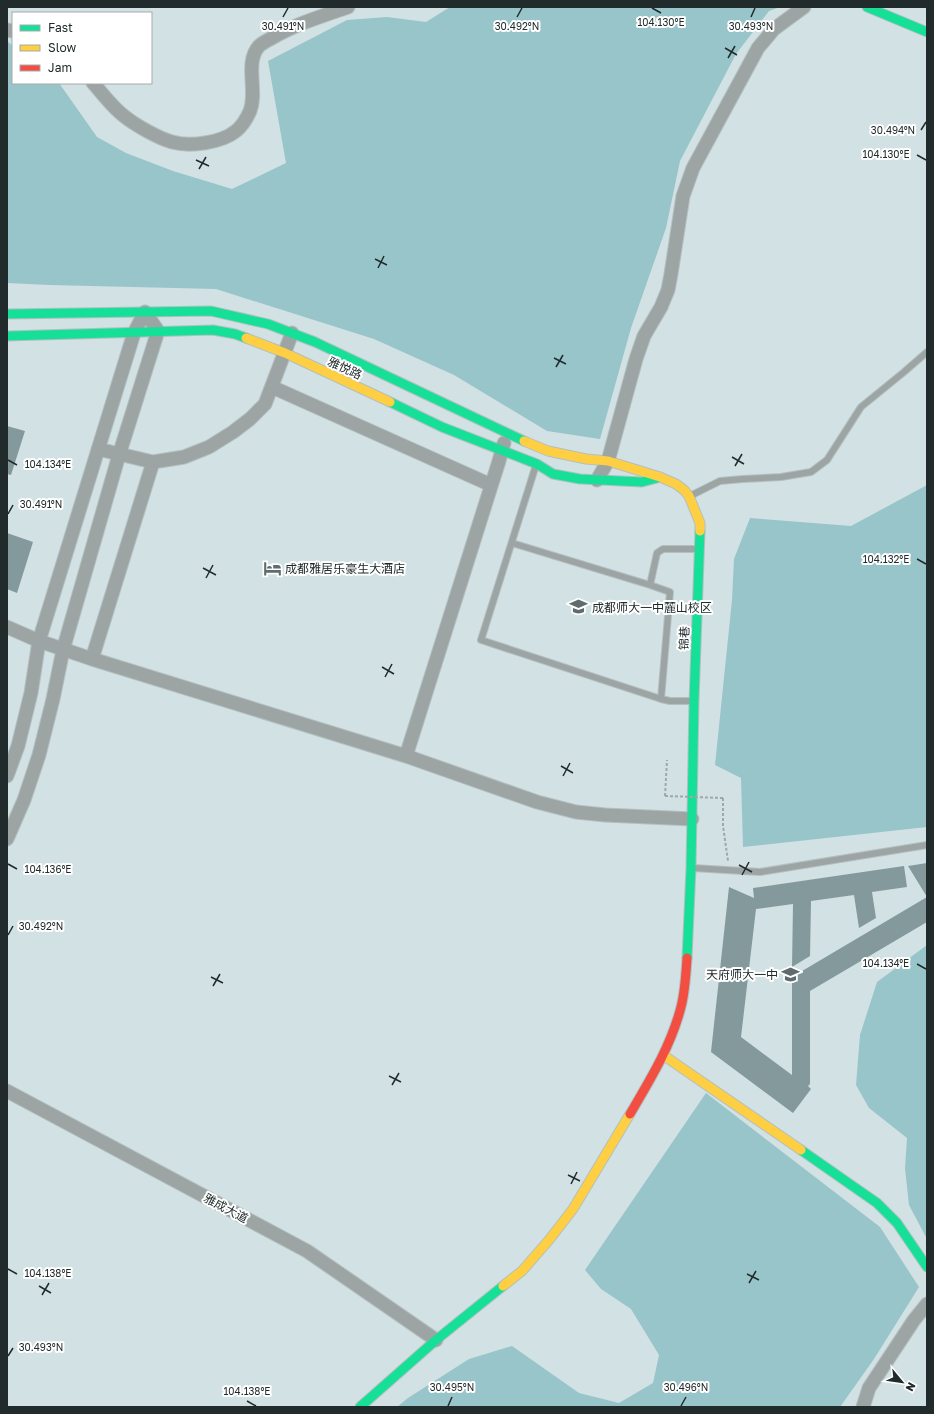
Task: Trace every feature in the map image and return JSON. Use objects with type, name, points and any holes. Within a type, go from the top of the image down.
[{"type":"street","points":[[94,84],[123,116],[146,130],[172,142],[195,144],[217,140],[236,131],[244,122],[250,110],[253,99],[253,64],[260,45],[285,31],[314,18],[348,7]]},
{"type":"street","points":[[597,480],[608,461],[636,359],[644,336],[661,307],[668,290],[683,196],[693,168],[758,48],[774,29],[804,7]]},
{"type":"street","points":[[867,7],[927,32]]},
{"type":"street","name":"锦巷","points":[[7,314],[211,311],[256,321],[316,342],[505,433],[548,450],[586,459],[608,461],[660,477],[676,484],[689,496],[700,523],[694,701],[691,868],[685,980],[681,1007],[663,1055],[654,1074],[573,1209],[549,1240],[522,1271],[436,1340],[360,1407]]},
{"type":"street","points":[[7,776],[18,746],[31,693],[39,641],[134,333],[145,312],[158,331],[63,650],[39,755],[24,800],[7,839]]},
{"type":"street","name":"雅悦路","points":[[7,336],[213,330],[235,334],[285,353],[442,427],[503,450],[536,464],[553,474],[580,479],[642,482],[660,477]]},
{"type":"street","points":[[98,449],[153,462],[184,457],[209,447],[250,419],[265,404],[292,333]]},
{"type":"street","points":[[272,387],[492,485]]},
{"type":"street","points":[[406,756],[503,450],[505,433]]},
{"type":"street","points":[[92,659],[153,462]]},
{"type":"street","points":[[7,628],[63,650],[406,756],[537,802],[576,812],[605,815],[692,819]]},
{"type":"street","points":[[663,1055],[877,1203],[897,1223],[927,1267]]},
{"type":"street","name":"雅成大道","points":[[7,1091],[307,1251],[436,1340]]},
{"type":"street","points":[[863,1407],[869,1388],[914,1320],[927,1304]]},
{"type":"lane","points":[[689,496],[720,481],[781,477],[812,472],[827,460],[861,407],[927,352]]},
{"type":"lane","points":[[536,464],[481,640],[661,699],[670,701],[694,701]]},
{"type":"lane","points":[[512,543],[670,592],[661,699]]},
{"type":"lane","points":[[650,585],[658,553],[663,549],[700,549]]},
{"type":"lane","points":[[691,868],[760,872],[927,846]]},
{"type":"path","points":[[667,760],[665,796],[723,798],[723,826],[730,870]]},
{"type":"shaded area","points":[[450,7],[780,7],[769,11],[736,54],[680,161],[666,228],[631,328],[600,439],[547,431],[454,375],[374,339],[216,289],[7,283],[7,41],[12,45],[12,84],[60,84],[97,137],[126,153],[173,171],[232,189],[286,163],[268,61],[347,20],[387,17],[426,22]]},
{"type":"shaded area","points":[[927,485],[927,827],[743,847],[741,778],[715,765],[732,600],[734,559],[750,518],[851,526]]},
{"type":"shaded area","points":[[927,945],[927,1239],[909,1205],[905,1168],[907,1138],[869,1108],[856,1085],[860,1035],[877,982]]},
{"type":"shaded area","points":[[706,1093],[880,1227],[919,1287],[874,1359],[840,1407],[397,1407],[408,1398],[469,1359],[512,1346],[579,1393],[619,1403],[653,1383],[659,1355],[631,1309],[601,1289],[585,1270]]},
{"type":"building","points":[[7,426],[25,431],[11,475],[7,474]]},
{"type":"building","points":[[7,533],[33,542],[17,593],[7,589]]},
{"type":"building","points":[[927,863],[927,897],[908,866]]},
{"type":"building","points":[[904,866],[907,887],[872,892],[876,918],[859,928],[854,895],[811,901],[810,956],[792,967],[793,904],[756,909],[741,1037],[792,1075],[792,977],[927,897],[927,922],[810,991],[810,1084],[808,1086],[811,1089],[793,1113],[711,1052],[729,887],[754,898],[753,888]]},
{"type":"traffic: fast","points":[[867,7],[927,32]]},
{"type":"traffic: fast","points":[[7,314],[211,311],[268,324],[315,342],[524,441]]},
{"type":"traffic: fast","points":[[7,336],[213,330],[235,334],[246,338]]},
{"type":"traffic: fast","points":[[390,402],[442,427],[537,464],[553,474],[580,479],[642,482],[657,478]]},
{"type":"traffic: fast","points":[[687,958],[691,868],[694,701],[700,531]]},
{"type":"traffic: fast","points":[[801,1150],[877,1203],[897,1223],[927,1267]]},
{"type":"traffic: fast","points":[[360,1407],[436,1340],[503,1286]]},
{"type":"traffic: slow","points":[[246,338],[285,353],[390,402]]},
{"type":"traffic: slow","points":[[524,441],[548,451],[586,459],[608,461],[660,477],[676,484],[689,496],[700,523],[700,531]]},
{"type":"traffic: slow","points":[[663,1055],[801,1150]]},
{"type":"traffic: slow","points":[[503,1286],[522,1271],[573,1209],[630,1114]]},
{"type":"traffic: jam","points":[[630,1114],[666,1049],[672,1035],[681,1007],[687,958]]},
{"type":"place","name":"成都雅居乐豪生大酒店","points":[[272,568]]},
{"type":"place","name":"成都师大一中麓山校区","points":[[579,607]]},
{"type":"place","name":"天府师大一中","points":[[791,974]]}]
